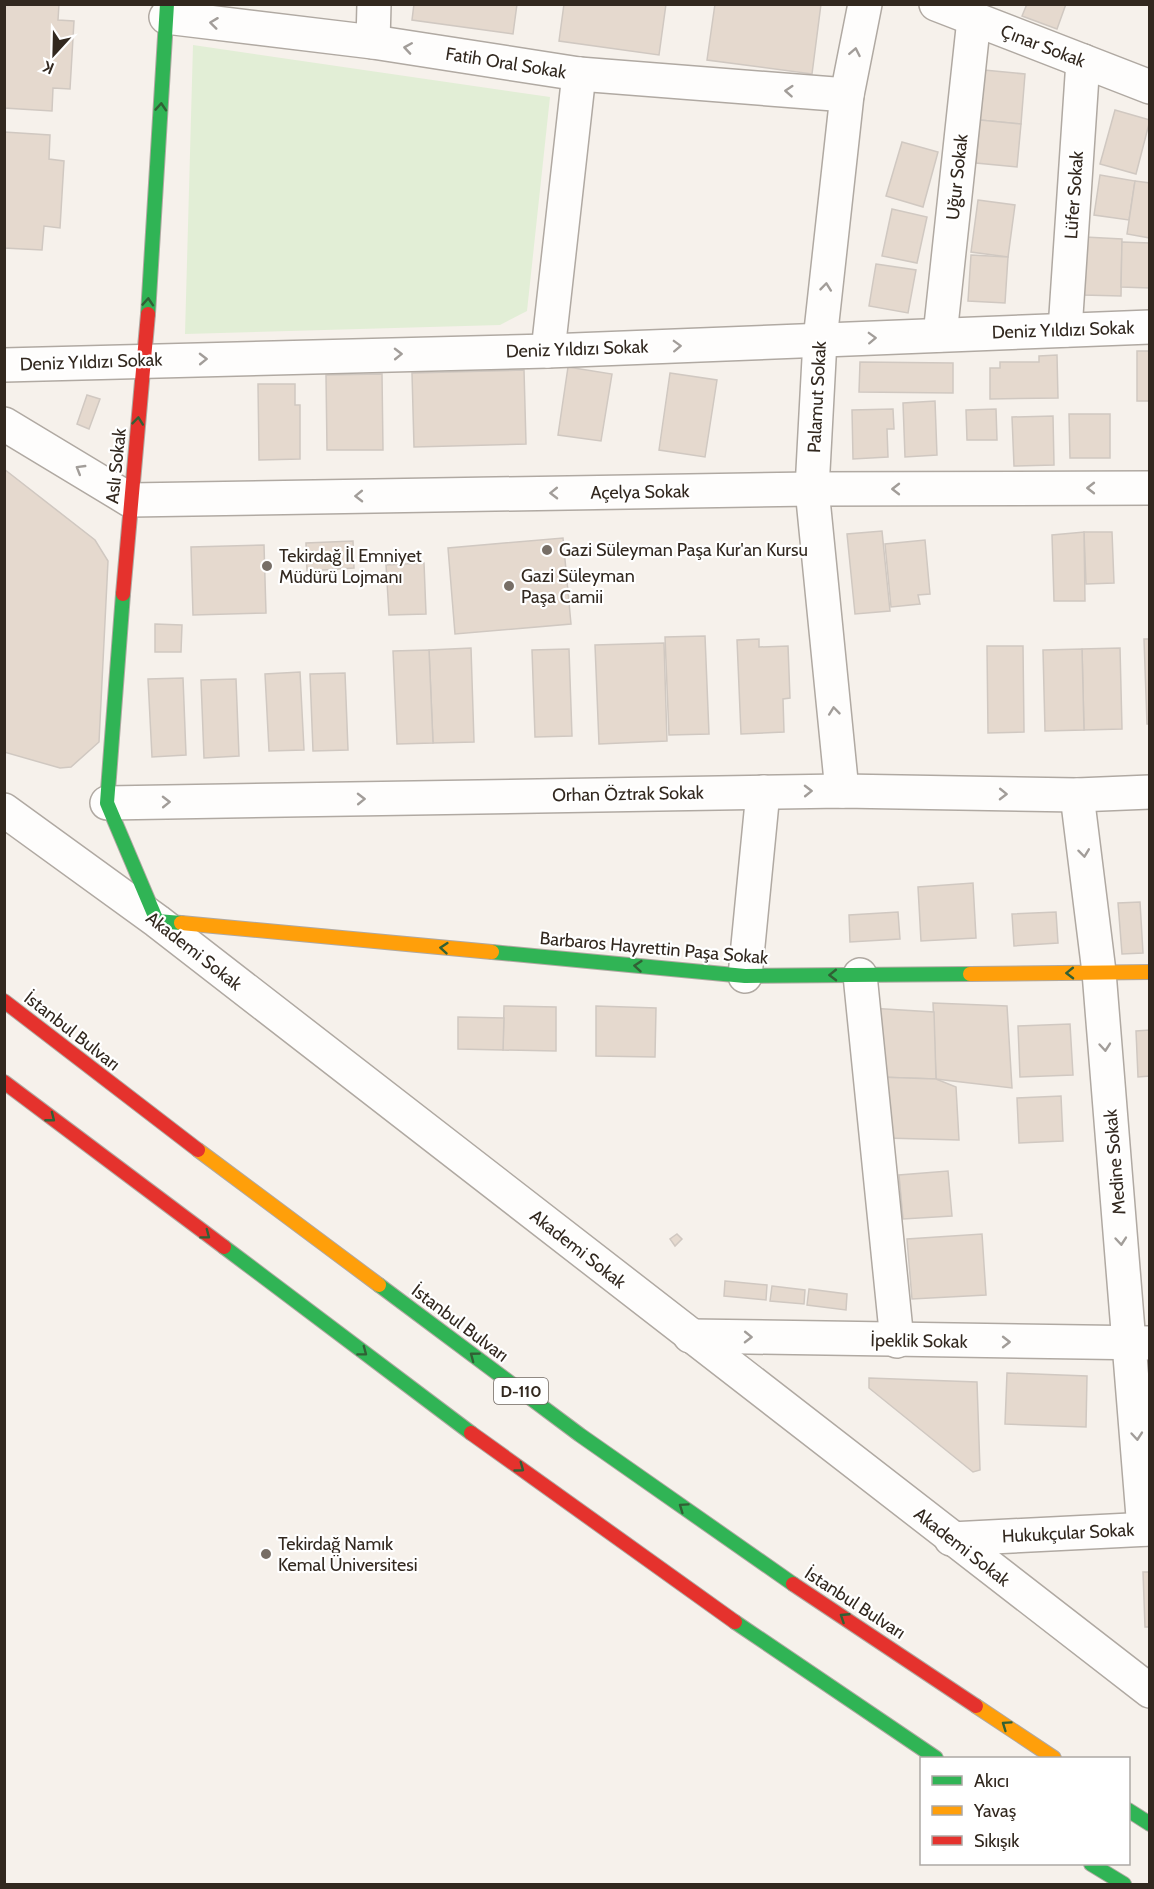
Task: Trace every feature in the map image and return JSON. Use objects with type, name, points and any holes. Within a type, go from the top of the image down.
[{"type":"main road","name":"Aslı Sokak","points":[[157,921],[107,803],[130,500],[145,360],[167,11]]},
{"type":"main road","name":"Barbaros Hayrettin Paşa Sokak","points":[[157,921],[745,976],[1149,972]]},
{"type":"main road","name":"İstanbul Bulvarı","points":[[4,1001],[113,1087],[580,1435],[777,1573],[1053,1757]]},
{"type":"main road","points":[[4,1082],[468,1431],[763,1642],[935,1757]]},
{"type":"main road","points":[[1130,1811],[1149,1824]]},
{"type":"main road","points":[[1094,1865],[1124,1884]]},
{"type":"street","points":[[373,42],[374,4]]},
{"type":"street","name":"Palamut Sokak","points":[[842,790],[812,489],[820,340],[847,95],[864,4]]},
{"type":"street","name":"Çınar Sokak","points":[[936,4],[1149,87]]},
{"type":"street","name":"Fatih Oral Sokak","points":[[167,11],[579,74],[847,95]]},
{"type":"street","name":"Uğur Sokak","points":[[940,335],[974,19]]},
{"type":"street","name":"Lüfer Sokak","points":[[1065,330],[1083,61]]},
{"type":"street","points":[[548,351],[579,74]]},
{"type":"street","name":"Deniz Yıldızı Sokak","points":[[4,365],[548,351],[1149,327]]},
{"type":"street","points":[[4,424],[130,500]]},
{"type":"street","name":"Açelya Sokak","points":[[130,500],[812,489],[1149,488]]},
{"type":"street","name":"Orhan Öztrak Sokak","points":[[107,803],[842,790],[1077,795],[1149,792]]},
{"type":"street","points":[[745,976],[763,792]]},
{"type":"street","name":"Medine Sokak","points":[[1077,795],[1140,1343],[1147,1529]]},
{"type":"street","name":"Akademi Sokak","points":[[4,810],[157,921],[1149,1691]]},
{"type":"street","points":[[860,975],[897,1341]]},
{"type":"street","name":"İpeklik Sokak","points":[[690,1336],[1140,1343]]},
{"type":"street","name":"Hukukçular Sokak","points":[[951,1539],[1147,1529]]},
{"type":"green space","points":[[193,45],[550,97],[527,311],[500,325],[185,334]]},
{"type":"building","points":[[4,4],[59,4],[58,20],[74,21],[70,89],[53,88],[52,111],[4,108]]},
{"type":"building","points":[[414,4],[517,4],[513,34],[412,20]]},
{"type":"building","points":[[564,4],[666,4],[659,55],[559,41]]},
{"type":"building","points":[[715,4],[821,4],[812,74],[707,60]]},
{"type":"building","points":[[1027,4],[1066,4],[1057,29],[1022,16]]},
{"type":"building","points":[[984,70],[1025,74],[1021,124],[980,120]]},
{"type":"building","points":[[1115,110],[1150,120],[1136,174],[1100,164]]},
{"type":"building","points":[[980,120],[1021,124],[1017,167],[976,163]]},
{"type":"building","points":[[4,132],[50,135],[49,159],[64,161],[60,228],[44,226],[42,250],[4,248]]},
{"type":"building","points":[[902,142],[938,152],[923,207],[886,196]]},
{"type":"building","points":[[1100,175],[1135,181],[1129,220],[1094,215]]},
{"type":"building","points":[[1135,181],[1150,183],[1150,238],[1127,234]]},
{"type":"building","points":[[978,200],[1015,205],[1008,257],[971,252]]},
{"type":"building","points":[[892,209],[927,217],[917,263],[882,256]]},
{"type":"building","points":[[1085,237],[1122,239],[1121,296],[1083,295]]},
{"type":"building","points":[[1122,242],[1150,243],[1150,288],[1121,287]]},
{"type":"building","points":[[971,255],[1008,257],[1005,303],[968,301]]},
{"type":"building","points":[[876,264],[916,270],[908,313],[869,306]]},
{"type":"building","points":[[1137,351],[1150,351],[1150,401],[1137,401]]},
{"type":"building","points":[[1057,355],[1058,398],[990,399],[990,368],[1000,368],[1000,362],[1039,362],[1039,356]]},
{"type":"building","points":[[860,362],[953,363],[953,393],[859,392]]},
{"type":"building","points":[[568,367],[612,374],[601,441],[558,435]]},
{"type":"building","points":[[524,370],[526,444],[414,447],[412,373]]},
{"type":"building","points":[[670,373],[717,380],[705,457],[659,450]]},
{"type":"building","points":[[382,374],[383,450],[327,450],[326,375]]},
{"type":"building","points":[[258,384],[295,384],[295,405],[300,405],[300,459],[259,460]]},
{"type":"building","points":[[87,395],[100,399],[89,429],[77,424]]},
{"type":"building","points":[[935,401],[937,455],[905,457],[903,403]]},
{"type":"building","points":[[893,409],[894,429],[887,429],[888,457],[853,459],[852,410]]},
{"type":"building","points":[[996,409],[997,440],[967,440],[966,410]]},
{"type":"building","points":[[1069,414],[1110,414],[1110,458],[1070,458]]},
{"type":"building","points":[[1053,416],[1054,465],[1014,466],[1012,417]]},
{"type":"building","points":[[4,469],[95,540],[108,561],[99,742],[71,767],[60,768],[4,752]]},
{"type":"building","points":[[882,531],[890,611],[855,614],[847,534]]},
{"type":"building","points":[[1084,532],[1112,532],[1114,583],[1086,584]]},
{"type":"building","points":[[1084,532],[1085,601],[1054,601],[1052,535]]},
{"type":"building","name":"Gazi Süleyman Paşa Camii","points":[[563,538],[571,624],[455,634],[448,548]]},
{"type":"building","points":[[925,540],[930,594],[918,595],[920,604],[891,607],[885,544]]},
{"type":"building","points":[[353,541],[354,568],[307,571],[306,543]]},
{"type":"building","name":"Tekirdağ İl Emniyet Müdürü Lojmanı","points":[[264,545],[266,613],[193,615],[191,547]]},
{"type":"building","points":[[424,563],[426,614],[389,615],[386,565]]},
{"type":"building","points":[[155,624],[182,625],[181,652],[155,652]]},
{"type":"building","points":[[705,636],[709,734],[669,735],[665,637]]},
{"type":"building","points":[[759,639],[759,647],[788,646],[790,698],[783,699],[784,732],[741,734],[737,640]]},
{"type":"building","points":[[1144,639],[1150,639],[1150,724],[1147,724]]},
{"type":"building","points":[[664,643],[667,741],[599,744],[595,645]]},
{"type":"building","points":[[987,646],[1023,646],[1024,732],[988,733]]},
{"type":"building","points":[[471,648],[474,742],[433,743],[429,650]]},
{"type":"building","points":[[1120,648],[1122,729],[1084,730],[1082,649]]},
{"type":"building","points":[[569,649],[572,736],[535,737],[532,650]]},
{"type":"building","points":[[1082,649],[1084,730],[1045,731],[1043,650]]},
{"type":"building","points":[[429,650],[433,743],[397,744],[393,651]]},
{"type":"building","points":[[300,672],[304,750],[269,751],[265,674]]},
{"type":"building","points":[[345,673],[348,750],[313,751],[310,674]]},
{"type":"building","points":[[183,678],[186,755],[152,757],[148,679]]},
{"type":"building","points":[[236,679],[239,756],[204,758],[201,680]]},
{"type":"building","points":[[973,883],[976,938],[921,941],[918,887]]},
{"type":"building","points":[[1140,902],[1143,953],[1122,954],[1118,903]]},
{"type":"building","points":[[898,912],[900,939],[850,942],[849,915]]},
{"type":"building","points":[[1056,912],[1058,943],[1014,946],[1012,914]]},
{"type":"building","points":[[933,1003],[1007,1006],[1012,1088],[936,1079]]},
{"type":"building","points":[[504,1006],[556,1007],[556,1051],[503,1050]]},
{"type":"building","points":[[596,1006],[656,1008],[655,1057],[596,1056]]},
{"type":"building","points":[[869,1008],[934,1012],[936,1079],[878,1077]]},
{"type":"building","points":[[458,1017],[504,1018],[503,1050],[458,1049]]},
{"type":"building","points":[[1070,1024],[1073,1075],[1020,1077],[1018,1026]]},
{"type":"building","points":[[1150,1030],[1150,1076],[1138,1077],[1136,1031]]},
{"type":"building","points":[[878,1077],[936,1079],[956,1087],[959,1140],[885,1138]]},
{"type":"building","points":[[1061,1096],[1063,1141],[1019,1143],[1017,1098]]},
{"type":"building","points":[[948,1171],[952,1216],[903,1219],[899,1175]]},
{"type":"building","points":[[677,1234],[682,1239],[675,1246],[670,1239]]},
{"type":"building","points":[[982,1234],[986,1295],[912,1299],[907,1239]]},
{"type":"building","points":[[725,1281],[767,1285],[766,1300],[724,1296]]},
{"type":"building","points":[[772,1286],[805,1290],[804,1304],[770,1301]]},
{"type":"building","points":[[809,1289],[847,1294],[846,1310],[807,1305]]},
{"type":"building","points":[[1007,1373],[1087,1376],[1086,1427],[1005,1424]]},
{"type":"building","points":[[869,1378],[977,1382],[980,1470],[973,1472],[869,1388]]},
{"type":"building","points":[[1143,1572],[1150,1572],[1150,1627],[1145,1627]]},
{"type":"traffic: fast","points":[[148,314],[167,4]]},
{"type":"traffic: fast","points":[[123,594],[107,803],[157,921],[181,923]]},
{"type":"traffic: fast","points":[[492,952],[745,976],[970,974]]},
{"type":"traffic: fast","points":[[224,1247],[471,1433]]},
{"type":"traffic: fast","points":[[379,1285],[580,1435],[793,1584]]},
{"type":"traffic: fast","points":[[735,1622],[935,1757]]},
{"type":"traffic: fast","points":[[1130,1811],[1150,1824]]},
{"type":"traffic: fast","points":[[1093,1865],[1124,1884]]},
{"type":"traffic: slow","points":[[181,923],[492,952]]},
{"type":"traffic: slow","points":[[970,974],[1150,972]]},
{"type":"traffic: slow","points":[[198,1150],[379,1285]]},
{"type":"traffic: slow","points":[[976,1706],[1052,1757]]},
{"type":"traffic: jam","points":[[123,594],[148,314]]},
{"type":"traffic: jam","points":[[4,1001],[198,1150]]},
{"type":"traffic: jam","points":[[4,1082],[224,1247]]},
{"type":"traffic: jam","points":[[471,1433],[735,1622]]},
{"type":"traffic: jam","points":[[793,1584],[976,1706]]},
{"type":"place","name":"Gazi Süleyman Paşa Kur'an Kursu","points":[[547,550]]},
{"type":"place","name":"Tekirdağ İl Emniyet Müdürü Lojmanı","points":[[267,566]]},
{"type":"place","name":"Gazi Süleyman Paşa Camii","points":[[509,586]]},
{"type":"place","name":"Tekirdağ Namık Kemal Üniversitesi","points":[[266,1554]]}]
